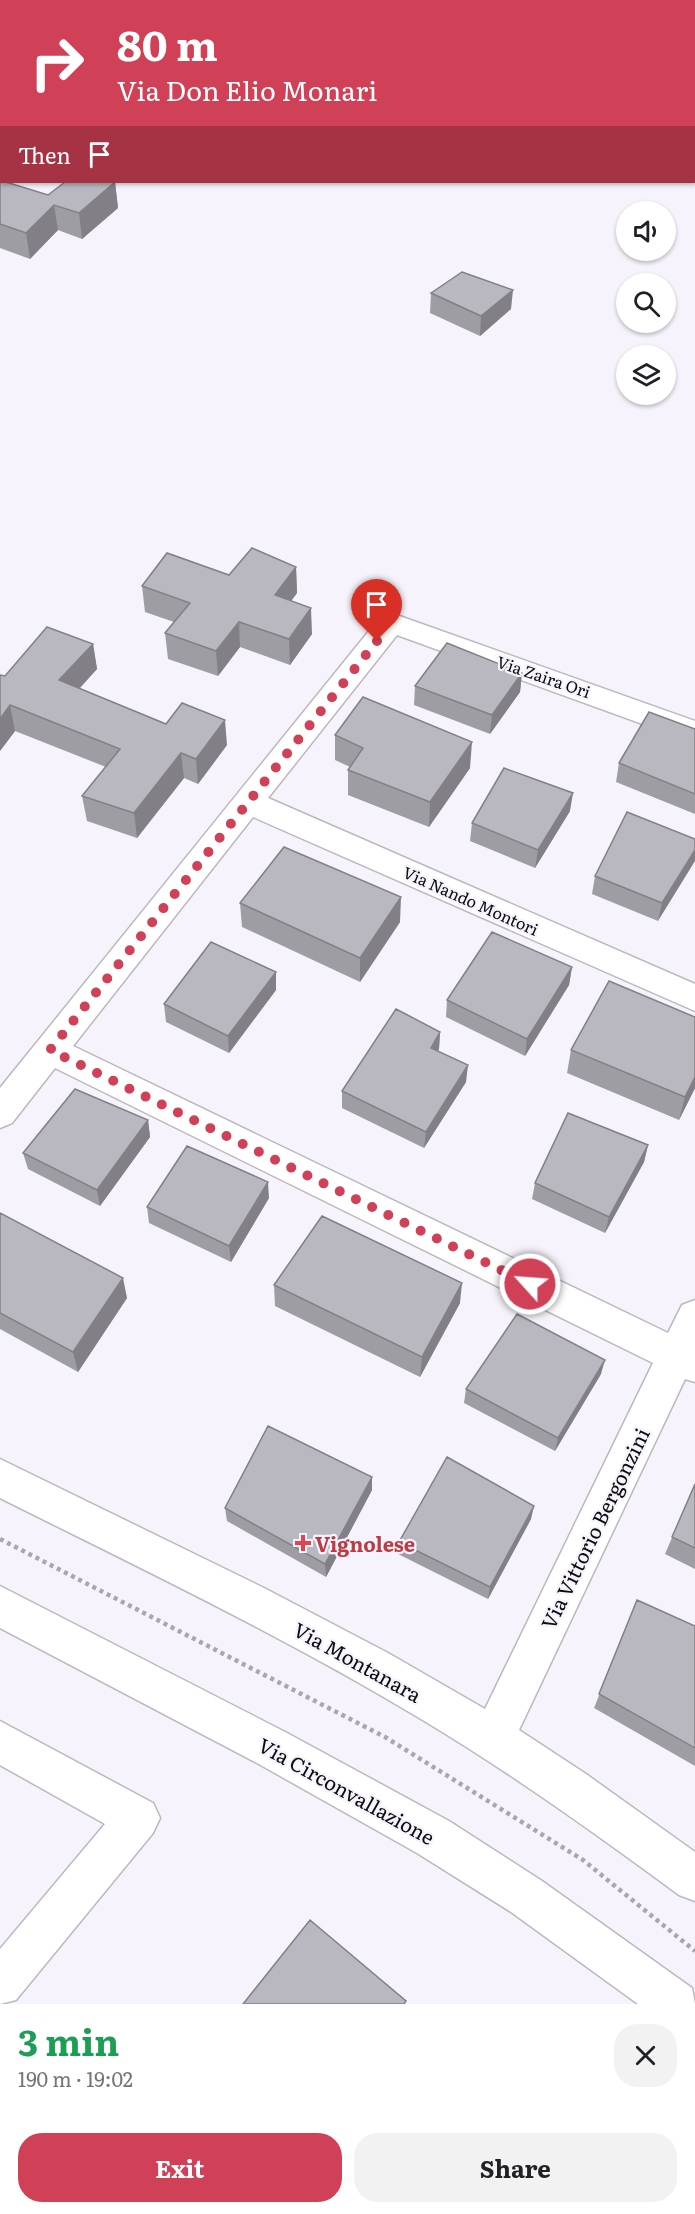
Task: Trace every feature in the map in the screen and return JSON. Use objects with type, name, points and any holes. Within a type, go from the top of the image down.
[{"type":"street","name":"Via Zaira Ori","points":[[248,802],[391,623],[695,732]]},
{"type":"street","name":"Via Nando Montori","points":[[248,802],[695,998]]},
{"type":"street","points":[[0,1113],[248,802]]},
{"type":"street","points":[[50,1050],[686,1360]]},
{"type":"street","name":"Via Vittorio Bergonzini","points":[[494,1738],[686,1360],[695,1317]]},
{"type":"street","name":"Via Montanara","points":[[0,1478],[326,1641],[494,1738],[592,1804],[695,1879]]},
{"type":"street","name":"Via Circonvallazione","points":[[0,1606],[308,1767],[434,1838],[546,1909],[676,2004]]},
{"type":"street","points":[[0,1742],[138,1818],[0,1984]]},
{"type":"path","points":[[0,1539],[385,1737],[583,1860],[695,1951]]},
{"type":"building","points":[[0,183],[9,183],[48,195],[64,183],[114,183],[79,213],[54,205],[26,233],[0,224]]},
{"type":"building","points":[[462,272],[513,290],[481,316],[431,293]]},
{"type":"building","points":[[252,548],[296,567],[275,595],[311,608],[289,639],[239,622],[216,651],[165,633],[190,603],[142,586],[167,553],[229,575]]},
{"type":"building","points":[[47,627],[93,644],[59,680],[166,724],[182,703],[225,720],[196,759],[181,753],[134,813],[82,796],[120,749],[10,705],[0,719],[0,675],[5,676]]},
{"type":"building","points":[[447,643],[522,673],[492,715],[415,686]]},
{"type":"building","points":[[363,697],[472,742],[430,802],[348,770],[363,748],[335,735]]},
{"type":"building","points":[[649,712],[695,729],[695,794],[619,763]]},
{"type":"building","points":[[504,768],[573,793],[538,850],[472,823]]},
{"type":"building","points":[[627,812],[695,839],[695,850],[662,903],[595,876]]},
{"type":"building","points":[[284,847],[401,897],[360,958],[240,903]]},
{"type":"building","points":[[492,932],[572,967],[527,1039],[447,1000]]},
{"type":"building","points":[[211,942],[276,972],[228,1036],[164,1004]]},
{"type":"building","points":[[609,981],[695,1017],[695,1077],[685,1097],[571,1050]]},
{"type":"building","points":[[396,1009],[440,1032],[431,1048],[468,1065],[426,1132],[342,1091]]},
{"type":"building","points":[[75,1089],[148,1120],[97,1190],[23,1153]]},
{"type":"building","points":[[568,1113],[648,1145],[609,1217],[535,1183]]},
{"type":"building","points":[[187,1146],[268,1182],[229,1246],[147,1207]]},
{"type":"building","points":[[0,1213],[123,1278],[73,1352],[0,1313]]},
{"type":"building","points":[[322,1216],[462,1283],[422,1357],[274,1285]]},
{"type":"building","points":[[517,1314],[605,1360],[558,1438],[466,1389]]},
{"type":"building","points":[[268,1426],[372,1477],[325,1564],[225,1508]]},
{"type":"building","points":[[447,1457],[534,1506],[490,1587],[399,1542]]},
{"type":"building","points":[[695,1484],[695,1548],[672,1537]]},
{"type":"building","points":[[637,1600],[695,1626],[695,1748],[599,1694]]},
{"type":"building","points":[[310,1920],[406,2001],[404,2004],[243,2004]]},
{"type":"place","name":"Vignolese","points":[[303,1543]]},
{"type":"route","points":[[377,641],[50,1050],[530,1284]]}]
